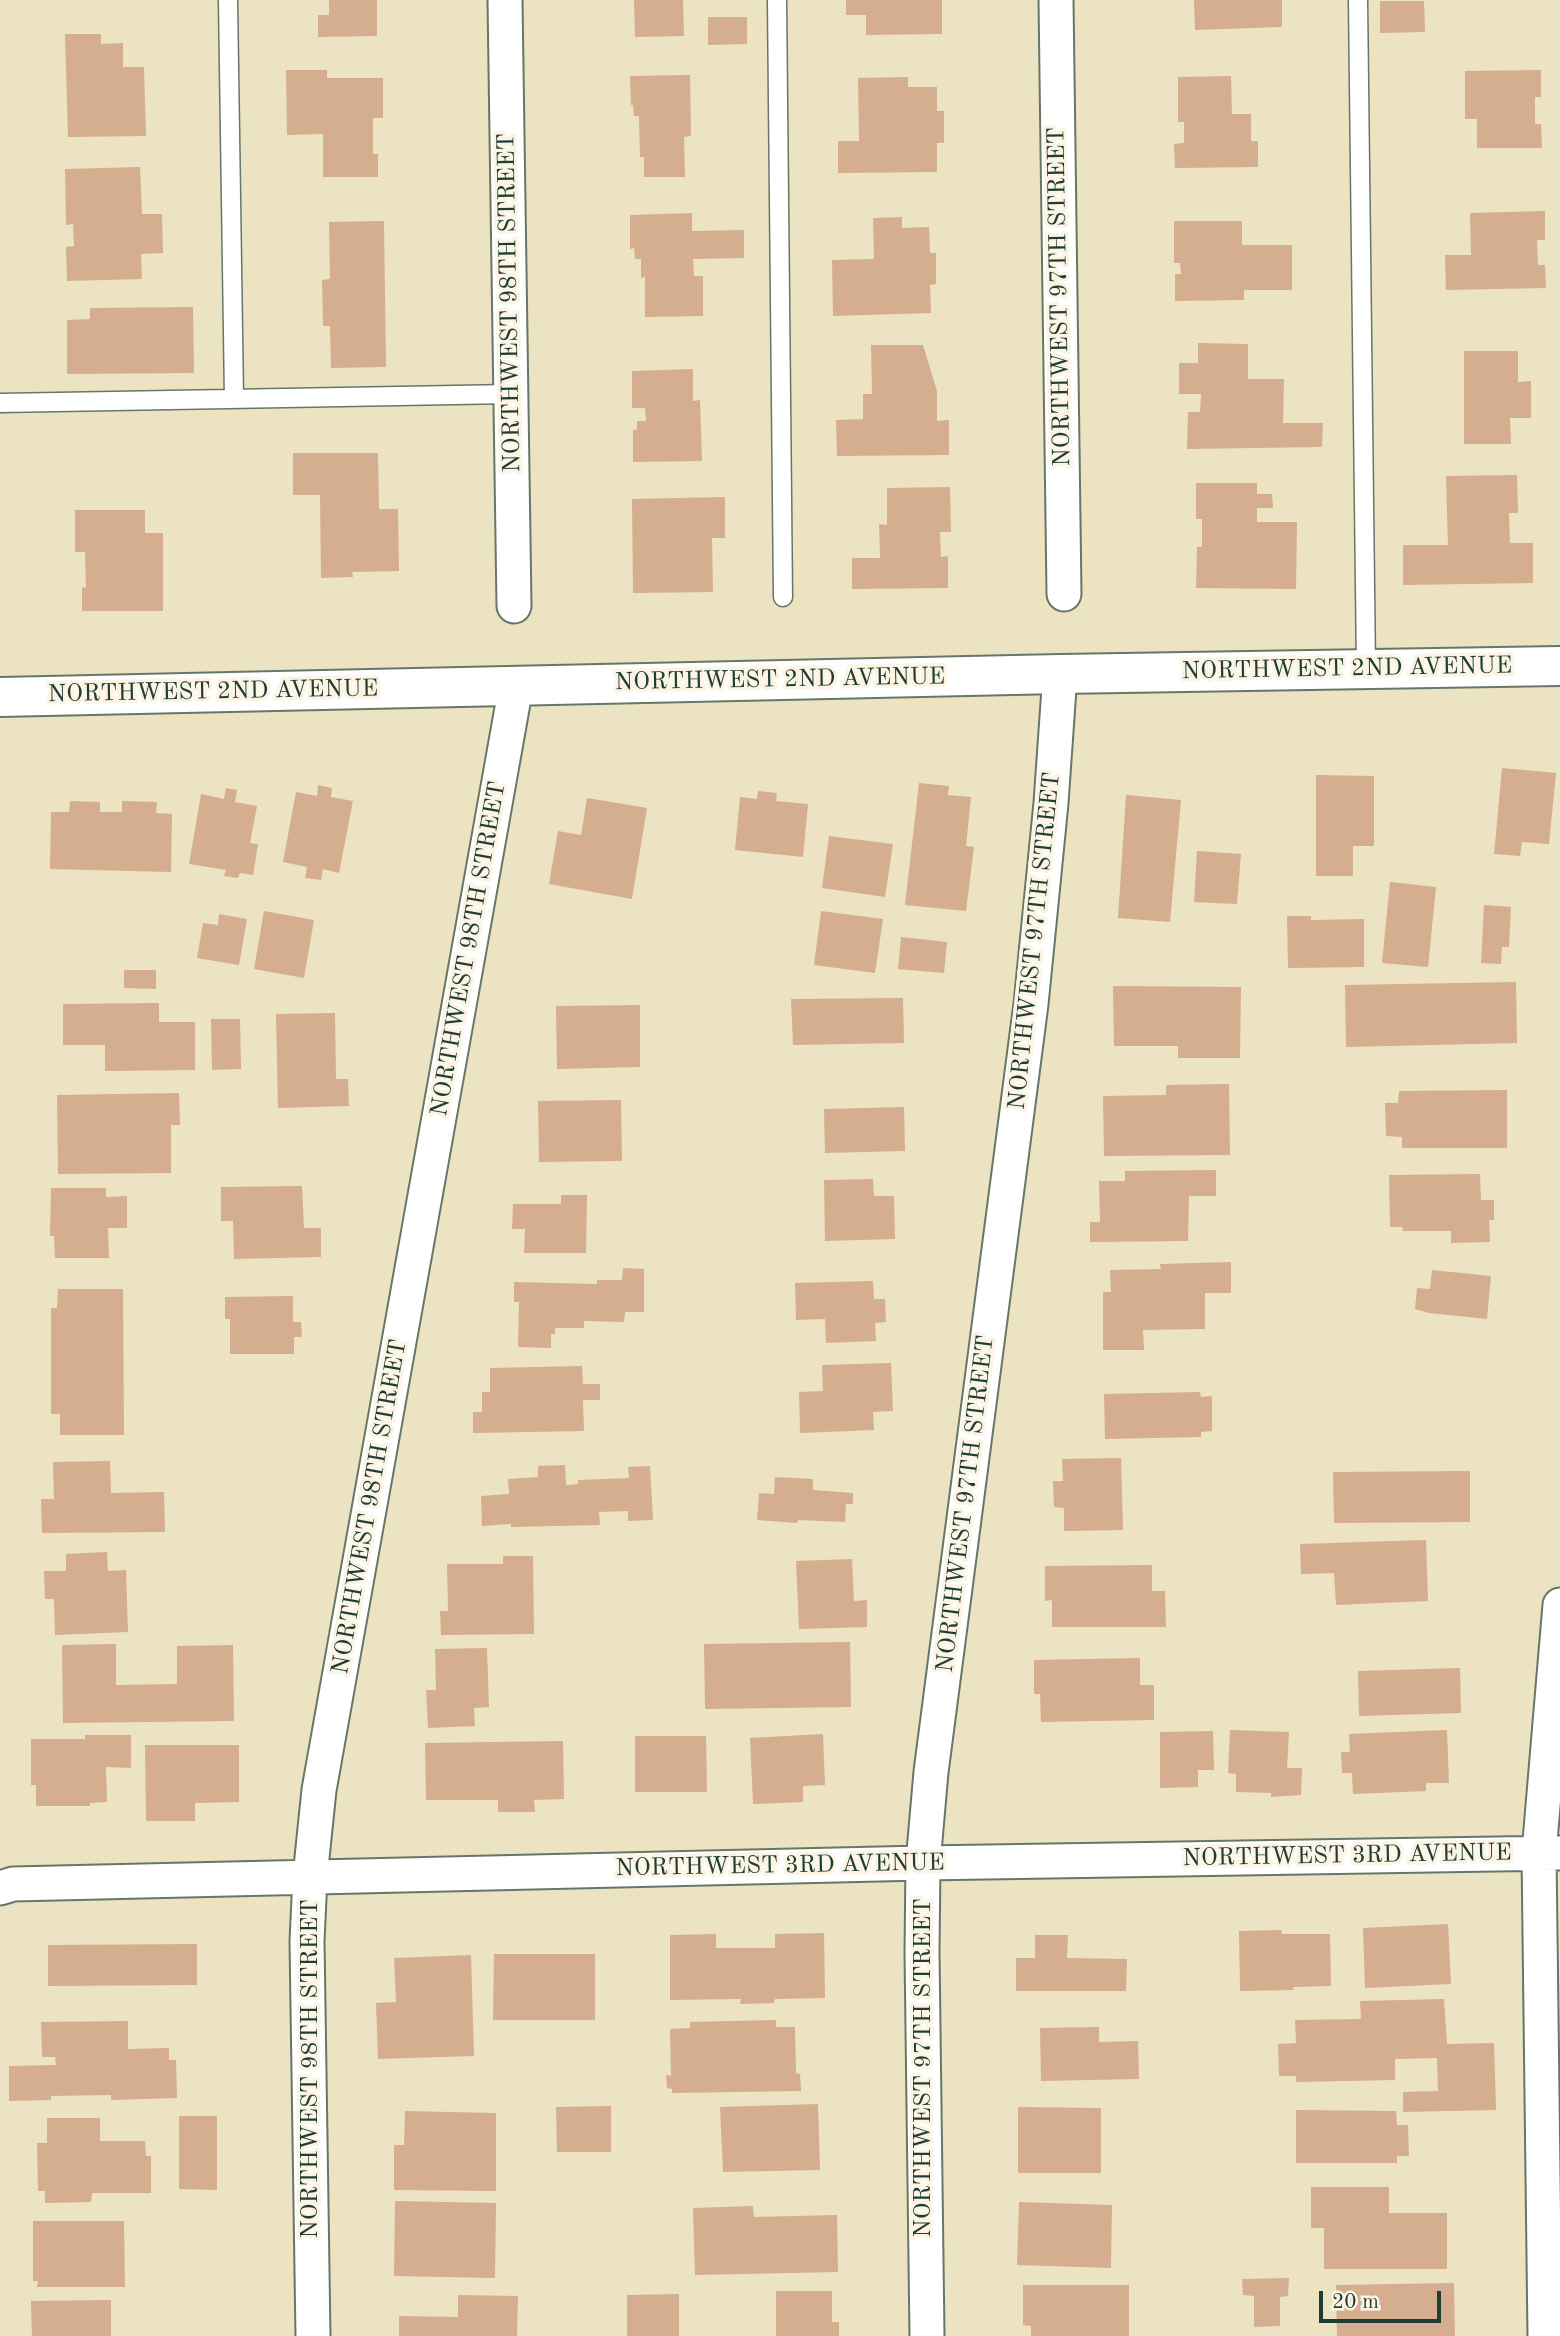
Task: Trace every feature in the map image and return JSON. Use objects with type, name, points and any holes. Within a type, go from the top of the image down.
[{"type":"street","name":"NORTHWEST 98TH STREET","points":[[505,0],[514,606]]},
{"type":"street","name":"NORTHWEST 97TH STREET","points":[[1056,0],[1064,593]]},
{"type":"street","name":"NORTHWEST 2ND AVENUE","points":[[0,697],[1560,666]]},
{"type":"street","name":"NORTHWEST 97TH STREET","points":[[927,2336],[923,1863],[931,1772],[1031,1004],[1051,803],[1060,674]]},
{"type":"street","name":"NORTHWEST 98TH STREET","points":[[313,2336],[307,1941],[319,1790],[516,686]]},
{"type":"street","points":[[1545,2336],[1550,1853],[1560,1605]]},
{"type":"street","name":"NORTHWEST 3RD AVENUE","points":[[0,1888],[13,1884],[923,1863],[1550,1853]]},
{"type":"lane","points":[[228,0],[234,398]]},
{"type":"lane","points":[[777,0],[783,597]]},
{"type":"lane","points":[[1358,0],[1366,669]]},
{"type":"lane","points":[[0,403],[512,394]]},
{"type":"building","points":[[329,0],[377,0],[377,36],[318,37],[318,15],[329,15]]},
{"type":"building","points":[[634,0],[683,0],[684,36],[635,37]]},
{"type":"building","points":[[846,0],[942,0],[942,34],[866,35],[866,15],[846,15]]},
{"type":"building","points":[[1194,0],[1282,0],[1282,27],[1195,30]]},
{"type":"building","points":[[1380,1],[1424,1],[1425,32],[1380,33]]},
{"type":"building","points":[[708,17],[747,17],[747,44],[708,45]]},
{"type":"building","points":[[65,34],[101,34],[101,44],[123,43],[123,67],[144,67],[146,136],[68,137]]},
{"type":"building","points":[[286,70],[327,70],[327,78],[383,78],[383,118],[373,118],[373,154],[378,154],[378,177],[323,177],[323,134],[287,135]]},
{"type":"building","points":[[1541,70],[1541,97],[1535,97],[1535,124],[1541,124],[1542,148],[1477,148],[1477,119],[1465,119],[1465,71]]},
{"type":"building","points":[[690,75],[691,136],[684,137],[685,177],[644,177],[644,157],[640,157],[639,116],[634,116],[631,105],[630,76]]},
{"type":"building","points":[[1231,76],[1232,114],[1251,114],[1251,141],[1258,141],[1258,167],[1175,168],[1174,144],[1184,143],[1184,122],[1178,122],[1178,77]]},
{"type":"building","points":[[908,77],[908,87],[937,87],[937,111],[944,111],[944,143],[937,143],[937,172],[838,173],[838,141],[859,141],[858,78]]},
{"type":"building","points":[[140,167],[142,214],[162,214],[163,253],[141,254],[142,279],[67,281],[66,247],[74,246],[73,224],[66,225],[65,169]]},
{"type":"building","points":[[1545,211],[1545,240],[1537,240],[1538,265],[1545,265],[1546,288],[1446,290],[1445,255],[1471,255],[1470,213]]},
{"type":"building","points":[[692,213],[692,231],[744,230],[744,258],[693,259],[694,276],[703,276],[703,316],[645,317],[645,277],[641,278],[641,259],[635,259],[634,248],[630,249],[630,215]]},
{"type":"building","points":[[902,217],[902,228],[929,227],[930,253],[936,253],[936,284],[930,285],[931,313],[833,316],[832,260],[874,259],[873,218]]},
{"type":"building","points":[[384,221],[386,367],[331,368],[330,326],[323,326],[322,280],[330,279],[329,222]]},
{"type":"building","points":[[1174,221],[1242,221],[1242,245],[1292,245],[1292,290],[1244,290],[1244,300],[1175,301],[1175,274],[1181,274],[1180,263],[1174,263]]},
{"type":"building","points":[[193,307],[194,373],[67,374],[67,320],[90,319],[90,308]]},
{"type":"building","points":[[1198,343],[1248,344],[1248,379],[1284,379],[1283,423],[1323,423],[1322,447],[1187,449],[1188,412],[1200,412],[1201,394],[1179,394],[1179,363],[1198,363]]},
{"type":"building","points":[[871,345],[923,345],[937,391],[937,421],[949,420],[949,455],[837,456],[836,420],[863,419],[863,394],[872,394]]},
{"type":"building","points":[[1464,351],[1518,351],[1518,382],[1531,381],[1531,418],[1510,418],[1511,444],[1464,444]]},
{"type":"building","points":[[693,369],[693,401],[700,400],[702,461],[633,462],[633,430],[637,430],[637,421],[646,421],[645,408],[632,408],[632,371]]},
{"type":"building","points":[[293,453],[378,453],[379,509],[398,509],[399,571],[352,572],[353,577],[321,578],[320,495],[293,495]]},
{"type":"building","points":[[1517,475],[1518,513],[1509,513],[1510,543],[1533,543],[1533,583],[1403,585],[1403,545],[1448,545],[1446,476]]},
{"type":"building","points":[[1196,483],[1257,483],[1257,494],[1272,494],[1273,508],[1257,508],[1257,522],[1297,522],[1296,589],[1196,588],[1197,547],[1202,547],[1202,519],[1196,519]]},
{"type":"building","points":[[950,487],[951,532],[940,532],[941,557],[948,556],[948,588],[852,589],[852,558],[880,558],[879,524],[887,525],[887,488]]},
{"type":"building","points":[[725,497],[725,538],[712,538],[713,592],[633,593],[632,499]]},
{"type":"building","points":[[75,510],[145,510],[145,533],[163,533],[163,611],[82,611],[82,587],[86,588],[85,552],[75,552]]},
{"type":"building","points":[[1502,768],[1556,773],[1549,844],[1522,842],[1520,856],[1494,854]]},
{"type":"building","points":[[1316,775],[1374,776],[1374,846],[1353,846],[1353,876],[1316,876]]},
{"type":"building","points":[[919,783],[949,786],[948,795],[971,797],[966,846],[974,847],[966,911],[905,905]]},
{"type":"building","points":[[318,785],[332,788],[331,797],[353,801],[339,873],[323,869],[321,880],[305,878],[307,867],[283,862],[296,792],[317,796]]},
{"type":"building","points":[[226,788],[237,790],[235,802],[257,806],[250,843],[258,844],[253,875],[240,873],[238,878],[224,876],[226,870],[189,864],[201,794],[224,799]]},
{"type":"building","points":[[758,791],[777,793],[776,801],[808,804],[803,857],[735,850],[740,797],[757,799]]},
{"type":"building","points":[[1126,795],[1181,800],[1170,922],[1118,918]]},
{"type":"building","points":[[587,798],[647,808],[632,899],[549,884],[558,831],[581,835]]},
{"type":"building","points":[[70,801],[100,802],[100,812],[122,812],[122,801],[157,802],[156,813],[172,814],[171,872],[50,869],[51,812],[69,812]]},
{"type":"building","points":[[829,836],[893,844],[885,897],[822,888]]},
{"type":"building","points":[[1197,851],[1241,854],[1237,904],[1194,902]]},
{"type":"building","points":[[1390,882],[1436,887],[1428,967],[1382,963]]},
{"type":"building","points":[[1484,905],[1511,907],[1509,947],[1502,947],[1501,964],[1481,963]]},
{"type":"building","points":[[264,911],[314,920],[304,978],[254,969]]},
{"type":"building","points":[[821,911],[883,919],[875,973],[814,965]]},
{"type":"building","points":[[219,914],[247,919],[239,965],[197,958],[203,923],[218,925]]},
{"type":"building","points":[[1287,916],[1311,916],[1311,920],[1364,919],[1364,967],[1288,968]]},
{"type":"building","points":[[901,937],[947,942],[944,973],[898,969]]},
{"type":"building","points":[[124,970],[156,970],[156,989],[124,988]]},
{"type":"building","points":[[1516,982],[1517,1043],[1346,1047],[1345,985]]},
{"type":"building","points":[[1113,986],[1241,987],[1240,1058],[1178,1058],[1178,1046],[1114,1046]]},
{"type":"building","points":[[903,998],[904,1043],[793,1045],[791,999]]},
{"type":"building","points":[[159,1003],[159,1022],[195,1022],[195,1070],[105,1071],[105,1045],[63,1045],[63,1004]]},
{"type":"building","points":[[640,1005],[640,1067],[557,1069],[556,1006]]},
{"type":"building","points":[[335,1013],[336,1079],[348,1079],[349,1106],[278,1108],[276,1014]]},
{"type":"building","points":[[211,1019],[240,1019],[241,1069],[212,1070]]},
{"type":"building","points":[[1229,1084],[1230,1155],[1104,1156],[1103,1096],[1166,1095],[1166,1085]]},
{"type":"building","points":[[1507,1090],[1507,1148],[1402,1148],[1402,1137],[1386,1136],[1385,1103],[1398,1103],[1399,1091]]},
{"type":"building","points":[[179,1093],[180,1125],[171,1125],[171,1173],[58,1174],[57,1095]]},
{"type":"building","points":[[621,1100],[622,1161],[539,1162],[538,1101]]},
{"type":"building","points":[[904,1107],[905,1151],[825,1153],[824,1109]]},
{"type":"building","points":[[1216,1170],[1216,1196],[1189,1196],[1188,1241],[1090,1242],[1090,1222],[1100,1222],[1099,1181],[1125,1181],[1125,1171]]},
{"type":"building","points":[[1480,1174],[1481,1200],[1494,1200],[1494,1220],[1489,1220],[1490,1242],[1451,1243],[1451,1231],[1403,1231],[1402,1227],[1390,1227],[1389,1175]]},
{"type":"building","points":[[873,1179],[874,1196],[894,1196],[895,1239],[825,1241],[824,1180]]},
{"type":"building","points":[[302,1186],[304,1228],[321,1228],[321,1257],[234,1259],[233,1221],[221,1221],[221,1187]]},
{"type":"building","points":[[51,1188],[106,1188],[106,1197],[127,1196],[127,1228],[108,1228],[109,1258],[55,1258],[54,1236],[50,1236]]},
{"type":"building","points":[[561,1195],[587,1195],[586,1253],[524,1253],[525,1229],[512,1229],[513,1204],[561,1204]]},
{"type":"building","points":[[1231,1262],[1231,1293],[1205,1293],[1205,1329],[1143,1330],[1144,1350],[1103,1350],[1103,1292],[1111,1292],[1110,1270],[1161,1269],[1160,1264]]},
{"type":"building","points":[[623,1268],[644,1269],[644,1312],[625,1312],[624,1322],[584,1321],[584,1328],[555,1328],[555,1334],[551,1334],[551,1348],[518,1347],[519,1302],[514,1302],[514,1282],[597,1284],[597,1280],[622,1280]]},
{"type":"building","points":[[1432,1270],[1491,1276],[1487,1319],[1415,1309],[1417,1288],[1430,1289]]},
{"type":"building","points":[[873,1281],[874,1299],[885,1299],[886,1322],[875,1323],[876,1341],[826,1343],[825,1319],[796,1320],[795,1283]]},
{"type":"building","points":[[58,1289],[123,1289],[124,1435],[60,1435],[60,1414],[51,1414],[51,1308],[57,1308]]},
{"type":"building","points":[[293,1296],[293,1322],[301,1322],[302,1337],[294,1337],[294,1354],[230,1354],[230,1319],[225,1319],[225,1297]]},
{"type":"building","points":[[891,1363],[893,1411],[873,1412],[874,1430],[800,1433],[799,1392],[823,1391],[822,1365]]},
{"type":"building","points":[[582,1366],[583,1384],[600,1384],[600,1400],[583,1400],[584,1431],[473,1433],[473,1412],[482,1412],[482,1392],[490,1392],[490,1368]]},
{"type":"building","points":[[1200,1392],[1201,1397],[1212,1396],[1212,1431],[1201,1432],[1201,1437],[1105,1439],[1104,1394]]},
{"type":"building","points":[[1121,1458],[1123,1530],[1064,1531],[1064,1508],[1054,1507],[1053,1481],[1063,1481],[1062,1459]]},
{"type":"building","points":[[110,1461],[111,1493],[164,1492],[165,1532],[42,1533],[41,1499],[54,1499],[53,1462]]},
{"type":"building","points":[[565,1465],[566,1485],[578,1484],[578,1480],[629,1478],[628,1467],[650,1466],[653,1520],[628,1521],[628,1511],[599,1512],[600,1525],[482,1526],[481,1496],[509,1494],[508,1479],[538,1477],[538,1466]]},
{"type":"building","points":[[1470,1471],[1470,1522],[1334,1523],[1333,1472]]},
{"type":"building","points":[[775,1477],[813,1479],[813,1490],[853,1493],[853,1504],[846,1504],[845,1522],[757,1520],[759,1493],[774,1494]]},
{"type":"building","points":[[1426,1540],[1428,1601],[1336,1605],[1334,1573],[1301,1574],[1300,1544]]},
{"type":"building","points":[[107,1552],[108,1571],[126,1570],[128,1632],[55,1635],[54,1599],[45,1599],[44,1571],[66,1571],[66,1554]]},
{"type":"building","points":[[503,1556],[533,1556],[534,1634],[441,1635],[440,1611],[448,1611],[447,1564],[503,1564]]},
{"type":"building","points":[[852,1559],[854,1601],[867,1600],[867,1627],[799,1629],[796,1561]]},
{"type":"building","points":[[1152,1565],[1152,1591],[1165,1591],[1166,1627],[1052,1627],[1052,1600],[1045,1601],[1045,1566]]},
{"type":"building","points":[[850,1642],[851,1707],[705,1709],[704,1644]]},
{"type":"building","points":[[116,1644],[116,1685],[177,1684],[177,1646],[233,1645],[234,1721],[63,1723],[62,1645]]},
{"type":"building","points":[[487,1648],[489,1707],[474,1708],[475,1726],[428,1728],[426,1690],[436,1690],[435,1649]]},
{"type":"building","points":[[1140,1658],[1140,1685],[1154,1685],[1154,1720],[1041,1722],[1040,1694],[1034,1694],[1034,1660]]},
{"type":"building","points":[[1460,1668],[1461,1713],[1359,1716],[1358,1671]]},
{"type":"building","points":[[1230,1730],[1289,1732],[1287,1768],[1302,1768],[1301,1795],[1271,1797],[1271,1793],[1236,1792],[1236,1774],[1228,1773]]},
{"type":"building","points":[[1447,1730],[1449,1783],[1426,1783],[1426,1791],[1353,1794],[1352,1773],[1342,1773],[1341,1752],[1350,1752],[1349,1734]]},
{"type":"building","points":[[1213,1731],[1214,1770],[1198,1770],[1198,1787],[1160,1788],[1160,1732]]},
{"type":"building","points":[[823,1734],[825,1785],[803,1786],[803,1802],[753,1804],[750,1738]]},
{"type":"building","points":[[85,1735],[131,1735],[131,1768],[106,1767],[107,1802],[90,1803],[90,1806],[36,1806],[36,1785],[31,1785],[31,1739],[85,1739]]},
{"type":"building","points":[[635,1736],[706,1736],[707,1792],[635,1792]]},
{"type":"building","points":[[563,1741],[564,1799],[534,1800],[535,1812],[498,1812],[498,1800],[426,1800],[425,1743]]},
{"type":"building","points":[[145,1745],[239,1745],[239,1802],[195,1803],[195,1821],[146,1821]]},
{"type":"building","points":[[1448,1924],[1451,1984],[1365,1988],[1363,1928]]},
{"type":"building","points":[[1281,1930],[1282,1934],[1330,1934],[1331,1986],[1240,1991],[1239,1931]]},
{"type":"building","points":[[824,1933],[825,1998],[775,1999],[774,2003],[740,2004],[741,1999],[670,2000],[670,1935],[716,1934],[716,1948],[775,1948],[775,1934]]},
{"type":"building","points":[[1035,1935],[1068,1935],[1067,1958],[1127,1959],[1126,1991],[1016,1991],[1016,1958],[1035,1958]]},
{"type":"building","points":[[197,1944],[197,1985],[48,1986],[48,1945]]},
{"type":"building","points":[[494,1954],[595,1954],[595,2020],[493,2020]]},
{"type":"building","points":[[471,1955],[474,2056],[378,2059],[376,2003],[396,2002],[394,1958]]},
{"type":"building","points":[[1444,1999],[1447,2044],[1494,2043],[1496,2110],[1403,2112],[1403,2092],[1438,2091],[1437,2058],[1395,2059],[1395,2080],[1296,2082],[1296,2076],[1279,2076],[1278,2044],[1296,2043],[1295,2020],[1361,2019],[1360,2001]]},
{"type":"building","points":[[776,2020],[776,2027],[795,2027],[796,2073],[800,2074],[801,2091],[672,2093],[672,2089],[667,2088],[666,2075],[671,2076],[670,2029],[690,2028],[690,2022]]},
{"type":"building","points":[[128,2021],[128,2049],[169,2048],[169,2060],[176,2060],[177,2098],[111,2100],[111,2095],[51,2096],[51,2100],[9,2101],[9,2066],[56,2065],[55,2057],[42,2057],[41,2022]]},
{"type":"building","points":[[1099,2027],[1099,2042],[1138,2041],[1139,2079],[1041,2081],[1040,2028]]},
{"type":"building","points":[[818,2104],[820,2170],[723,2172],[720,2107]]},
{"type":"building","points":[[611,2106],[611,2152],[557,2152],[556,2107]]},
{"type":"building","points":[[1018,2107],[1101,2108],[1101,2173],[1018,2173]]},
{"type":"building","points":[[1296,2110],[1396,2111],[1397,2125],[1408,2125],[1409,2156],[1397,2156],[1397,2163],[1296,2163]]},
{"type":"building","points":[[405,2111],[496,2113],[496,2191],[394,2190],[394,2145],[404,2145]]},
{"type":"building","points":[[179,2116],[217,2116],[217,2190],[179,2189]]},
{"type":"building","points":[[47,2118],[100,2118],[100,2141],[145,2141],[146,2156],[151,2156],[151,2193],[92,2193],[91,2202],[45,2203],[45,2191],[38,2191],[37,2143],[47,2143]]},
{"type":"building","points":[[1311,2187],[1389,2187],[1389,2213],[1447,2213],[1447,2269],[1324,2269],[1324,2228],[1311,2228]]},
{"type":"building","points":[[395,2201],[496,2203],[495,2278],[394,2276]]},
{"type":"building","points":[[1019,2202],[1112,2205],[1111,2268],[1017,2265]]},
{"type":"building","points":[[753,2206],[754,2217],[837,2215],[838,2272],[695,2275],[693,2208]]},
{"type":"building","points":[[33,2221],[124,2221],[125,2287],[37,2287],[38,2281],[33,2281]]},
{"type":"building","points":[[1289,2278],[1288,2296],[1280,2297],[1280,2326],[1254,2327],[1254,2296],[1243,2295],[1242,2279]]},
{"type":"building","points":[[1454,2283],[1455,2336],[1337,2336],[1336,2285]]},
{"type":"building","points":[[1023,2285],[1129,2285],[1129,2336],[1031,2336],[1031,2326],[1023,2325]]},
{"type":"building","points":[[776,2291],[832,2291],[832,2322],[839,2322],[839,2336],[776,2336]]},
{"type":"building","points":[[679,2294],[679,2336],[627,2336],[627,2295]]},
{"type":"building","points":[[458,2295],[518,2296],[517,2336],[399,2336],[399,2316],[458,2317]]},
{"type":"building","points":[[111,2300],[111,2336],[32,2336],[31,2301]]}]
